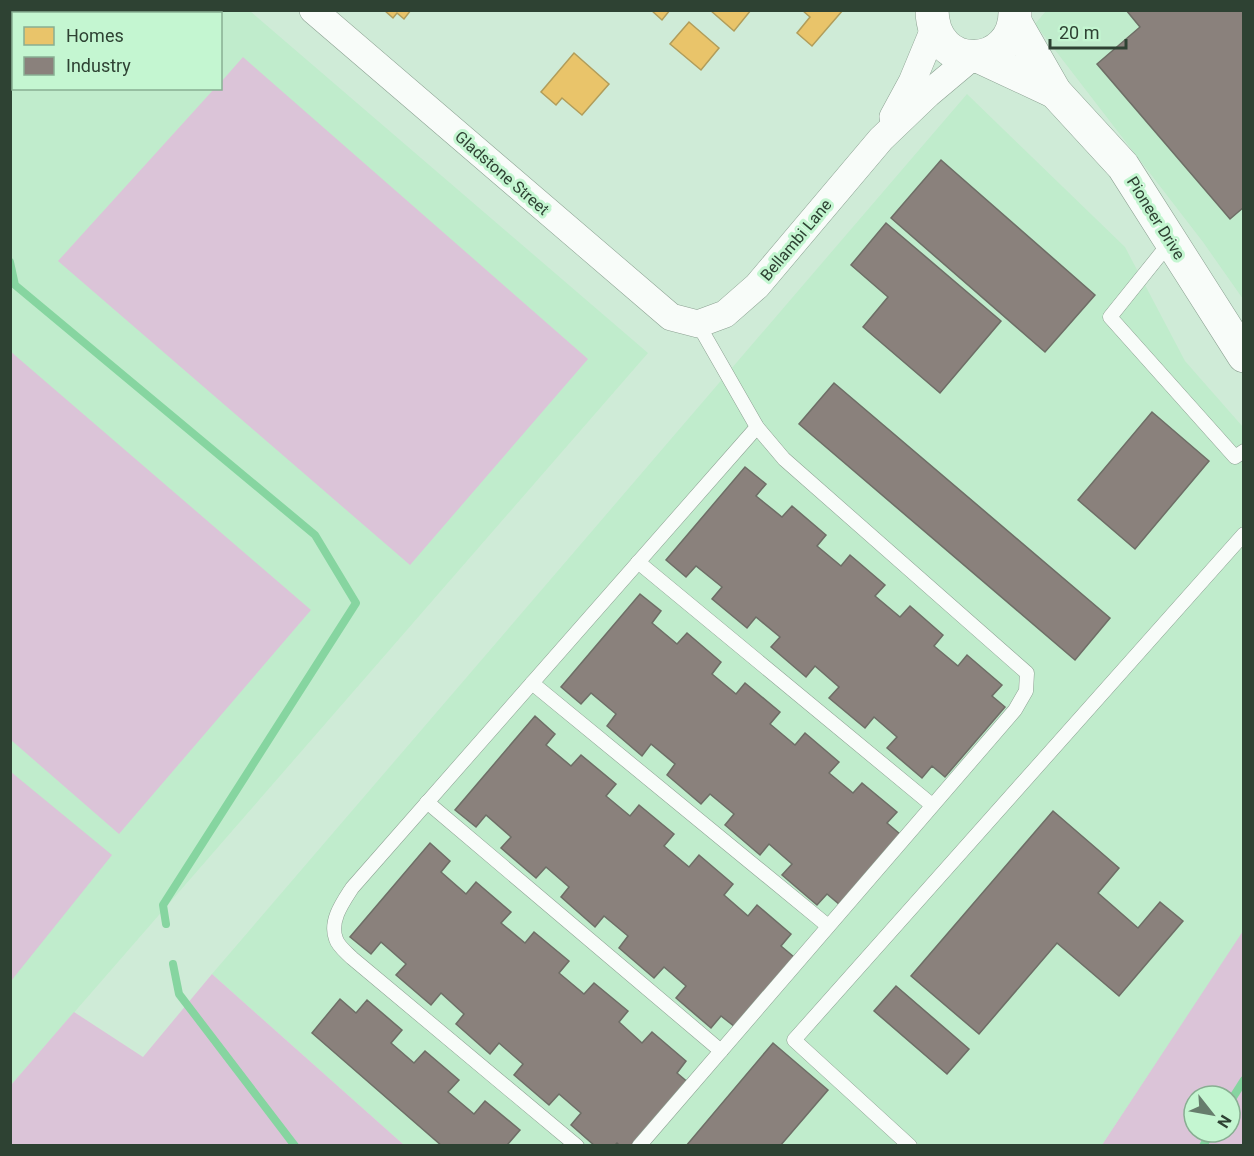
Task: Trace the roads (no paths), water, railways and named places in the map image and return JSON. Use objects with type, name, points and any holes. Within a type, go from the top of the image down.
[{"type":"main road","points":[[976,57],[992,52],[1003,45],[1011,34],[1015,16]]},
{"type":"main road","name":"Pioneer Drive","points":[[1015,16],[1055,92],[1124,166],[1244,356]]},
{"type":"main road","name":"Pioneer Drive","points":[[931,18],[940,40],[948,49],[960,55],[976,57],[1055,92]]},
{"type":"street","name":"Gladstone Street","points":[[313,10],[671,317],[698,324]]},
{"type":"street","name":"Bellambi Lane","points":[[881,139],[912,82],[931,18]]},
{"type":"street","name":"Bellambi Lane","points":[[698,324],[725,314],[757,286],[881,139],[928,94],[976,57]]},
{"type":"lane","points":[[1171,242],[1110,317],[1234,458],[1244,451]]},
{"type":"lane","points":[[639,1146],[1015,710],[1026,691],[1027,673],[784,459],[756,427],[698,324]]},
{"type":"lane","points":[[577,1146],[351,958],[335,938],[335,923],[340,907],[352,888],[756,427]]},
{"type":"lane","points":[[910,1146],[794,1040],[1244,534]]},
{"type":"lane","points":[[638,562],[932,805]]},
{"type":"lane","points":[[532,682],[828,926]]},
{"type":"lane","points":[[427,802],[721,1051]]},
{"type":"waterway","points":[[10,262],[15,285],[315,535],[356,603],[163,905],[166,924]]},
{"type":"waterway","points":[[173,964],[179,994],[295,1146]]},
{"type":"waterway","points":[[1241,1084],[1244,1080]]}]
